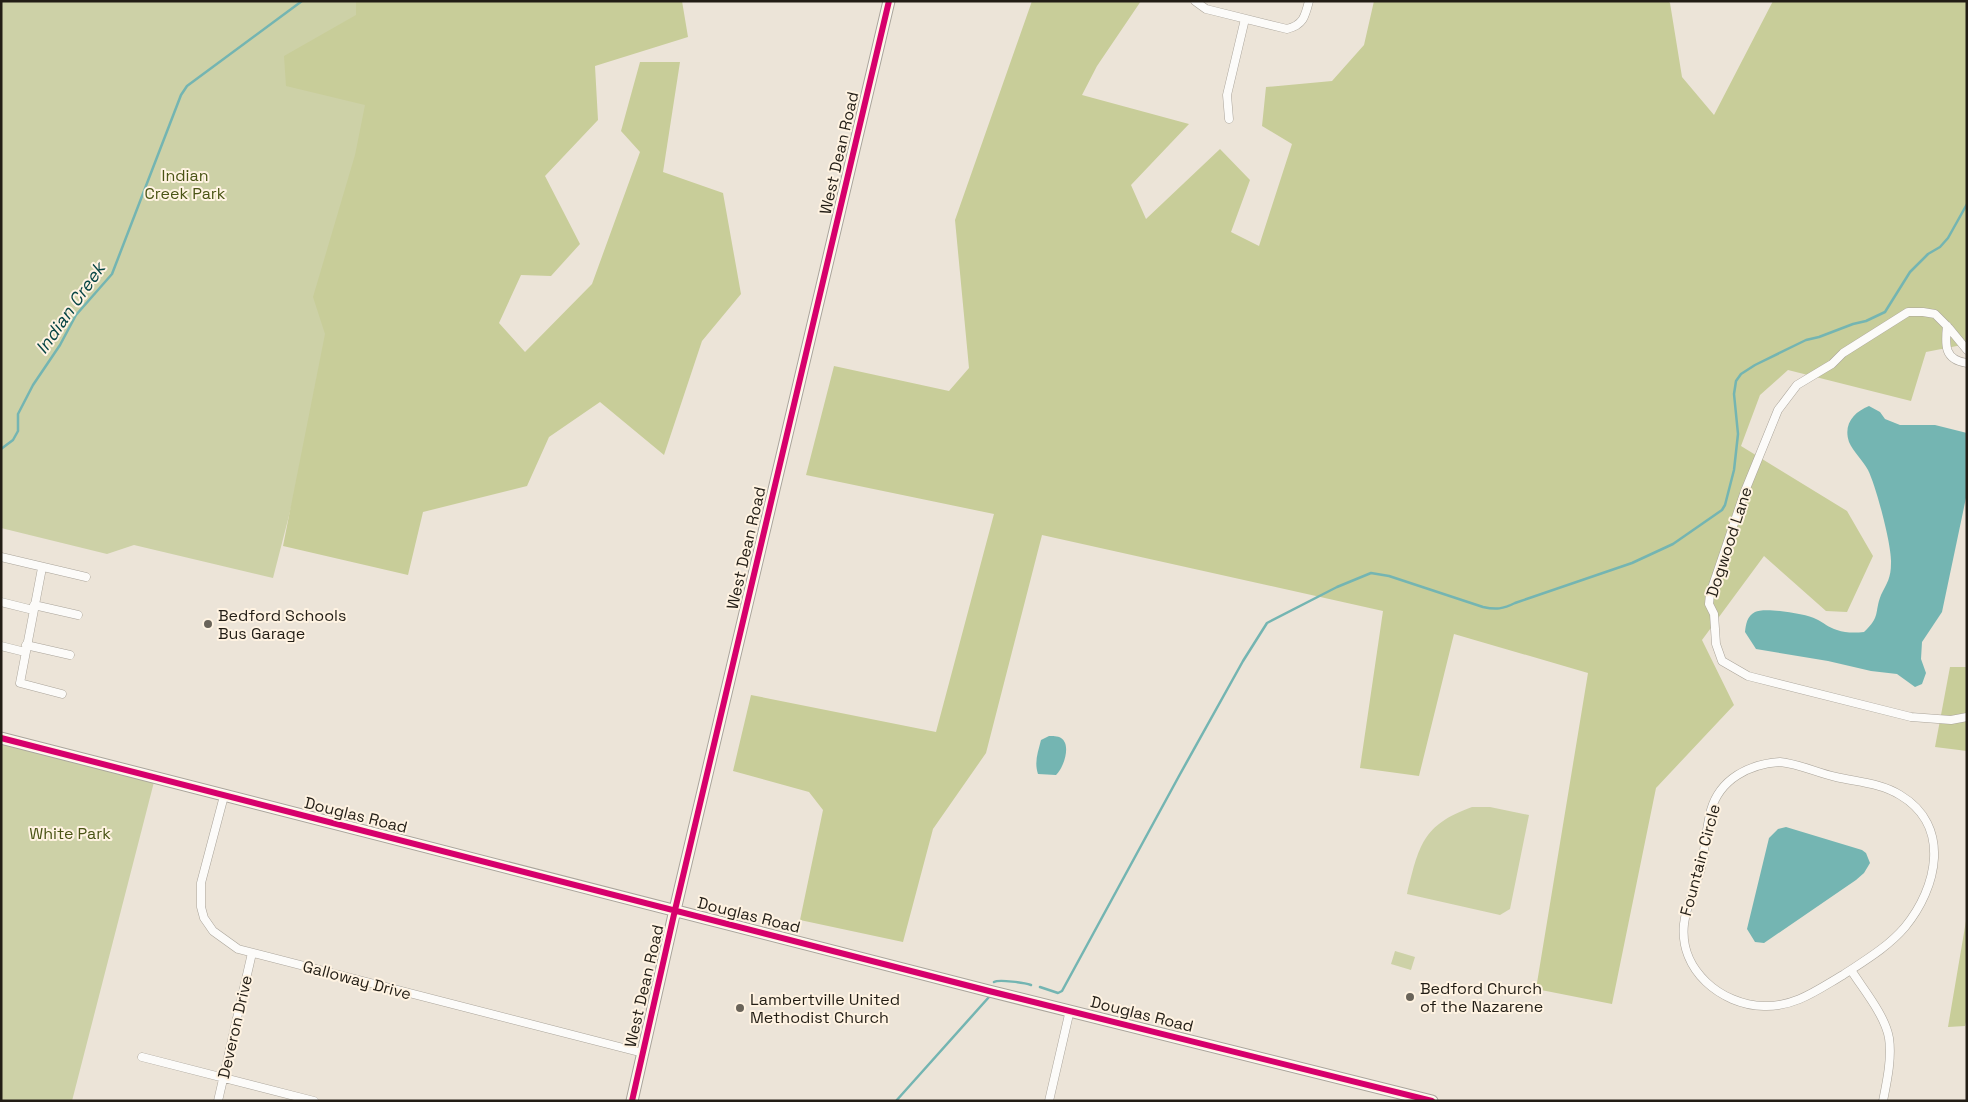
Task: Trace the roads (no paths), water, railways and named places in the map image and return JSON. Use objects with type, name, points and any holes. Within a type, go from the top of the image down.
[{"type":"street","name":"West Dean Road","points":[[632,1101],[675,910],[889,1]]},
{"type":"street","points":[[1195,1],[1206,8],[1287,29],[1298,26],[1303,19],[1309,1]]},
{"type":"street","points":[[1229,119],[1227,95],[1246,19]]},
{"type":"street","name":"Dogwood Lane","points":[[1967,350],[1935,314],[1908,312],[1843,353],[1832,364],[1797,385],[1778,410],[1774,419],[1745,491],[1708,604],[1714,614],[1716,644],[1722,661],[1748,676],[1911,717],[1951,720],[1967,717]]},
{"type":"street","points":[[1947,326],[1947,348],[1950,356],[1954,360],[1967,363]]},
{"type":"street","points":[[1,557],[86,578]]},
{"type":"street","points":[[42,568],[20,683],[62,694]]},
{"type":"street","points":[[1,602],[78,615]]},
{"type":"street","points":[[1,646],[70,655]]},
{"type":"street","name":"Douglas Road","points":[[1,738],[1070,1010],[1406,1098],[1432,1101]]},
{"type":"street","name":"Fountain Circle","points":[[1788,763],[1886,788],[1911,802],[1928,823],[1934,844],[1935,856],[1930,879],[1920,903],[1898,934],[1851,970],[1801,1000],[1780,1005],[1757,1006],[1742,1003],[1719,992],[1702,978],[1691,962],[1684,943],[1684,924],[1686,910],[1701,865],[1712,810],[1717,797],[1725,786],[1746,770],[1764,764],[1788,763]]},
{"type":"street","name":"Galloway Drive","points":[[224,796],[201,883],[201,908],[213,932],[238,949],[643,1053]]},
{"type":"street","name":"Deveron Drive","points":[[218,1101],[252,953]]},
{"type":"street","points":[[1851,970],[1882,1019],[1888,1033],[1890,1055],[1883,1101]]},
{"type":"street","points":[[1049,1101],[1070,1010]]},
{"type":"street","points":[[142,1057],[314,1101]]},
{"type":"water","points":[[1869,406],[1880,412],[1885,419],[1900,425],[1935,425],[1967,433],[1967,493],[1942,612],[1922,642],[1921,659],[1926,673],[1922,684],[1915,687],[1897,674],[1871,671],[1828,661],[1756,649],[1745,632],[1746,623],[1752,614],[1767,610],[1804,615],[1834,629],[1854,633],[1864,632],[1873,622],[1881,595],[1889,577],[1891,555],[1875,489],[1868,470],[1849,442],[1847,430],[1854,415]]},
{"type":"water","points":[[1049,736],[1061,738],[1066,746],[1064,763],[1056,775],[1038,774],[1036,765],[1041,740]]},
{"type":"water","points":[[1786,827],[1862,850],[1866,853],[1870,863],[1864,873],[1856,880],[1764,943],[1755,942],[1747,929],[1769,838],[1778,829]]},
{"type":"waterway","name":"Indian Creek","points":[[1,449],[13,440],[18,431],[18,414],[33,385],[60,345],[76,315],[112,274],[181,95],[187,86],[302,1]]},
{"type":"waterway","points":[[1040,987],[1058,993],[1062,991],[1243,661],[1267,623],[1337,587],[1371,573],[1389,576],[1483,607],[1503,608],[1632,563],[1673,544],[1722,510],[1725,505],[1734,470],[1738,434],[1734,394],[1736,381],[1741,374],[1806,340],[1866,321],[1885,312],[1910,272],[1948,238],[1967,204]]},
{"type":"waterway","points":[[994,982],[1006,981],[1031,985]]},
{"type":"waterway","points":[[896,1101],[989,997]]},
{"type":"place","name":"Bedford Schools Bus Garage","points":[[208,624]]},
{"type":"place","name":"Bedford Church of the Nazarene","points":[[1410,997]]},
{"type":"place","name":"Lambertville United Methodist Church","points":[[740,1008]]},
{"type":"park label","name":"Indian Creek Park","points":[[185,184]]},
{"type":"park label","name":"White Park","points":[[70,833]]}]
